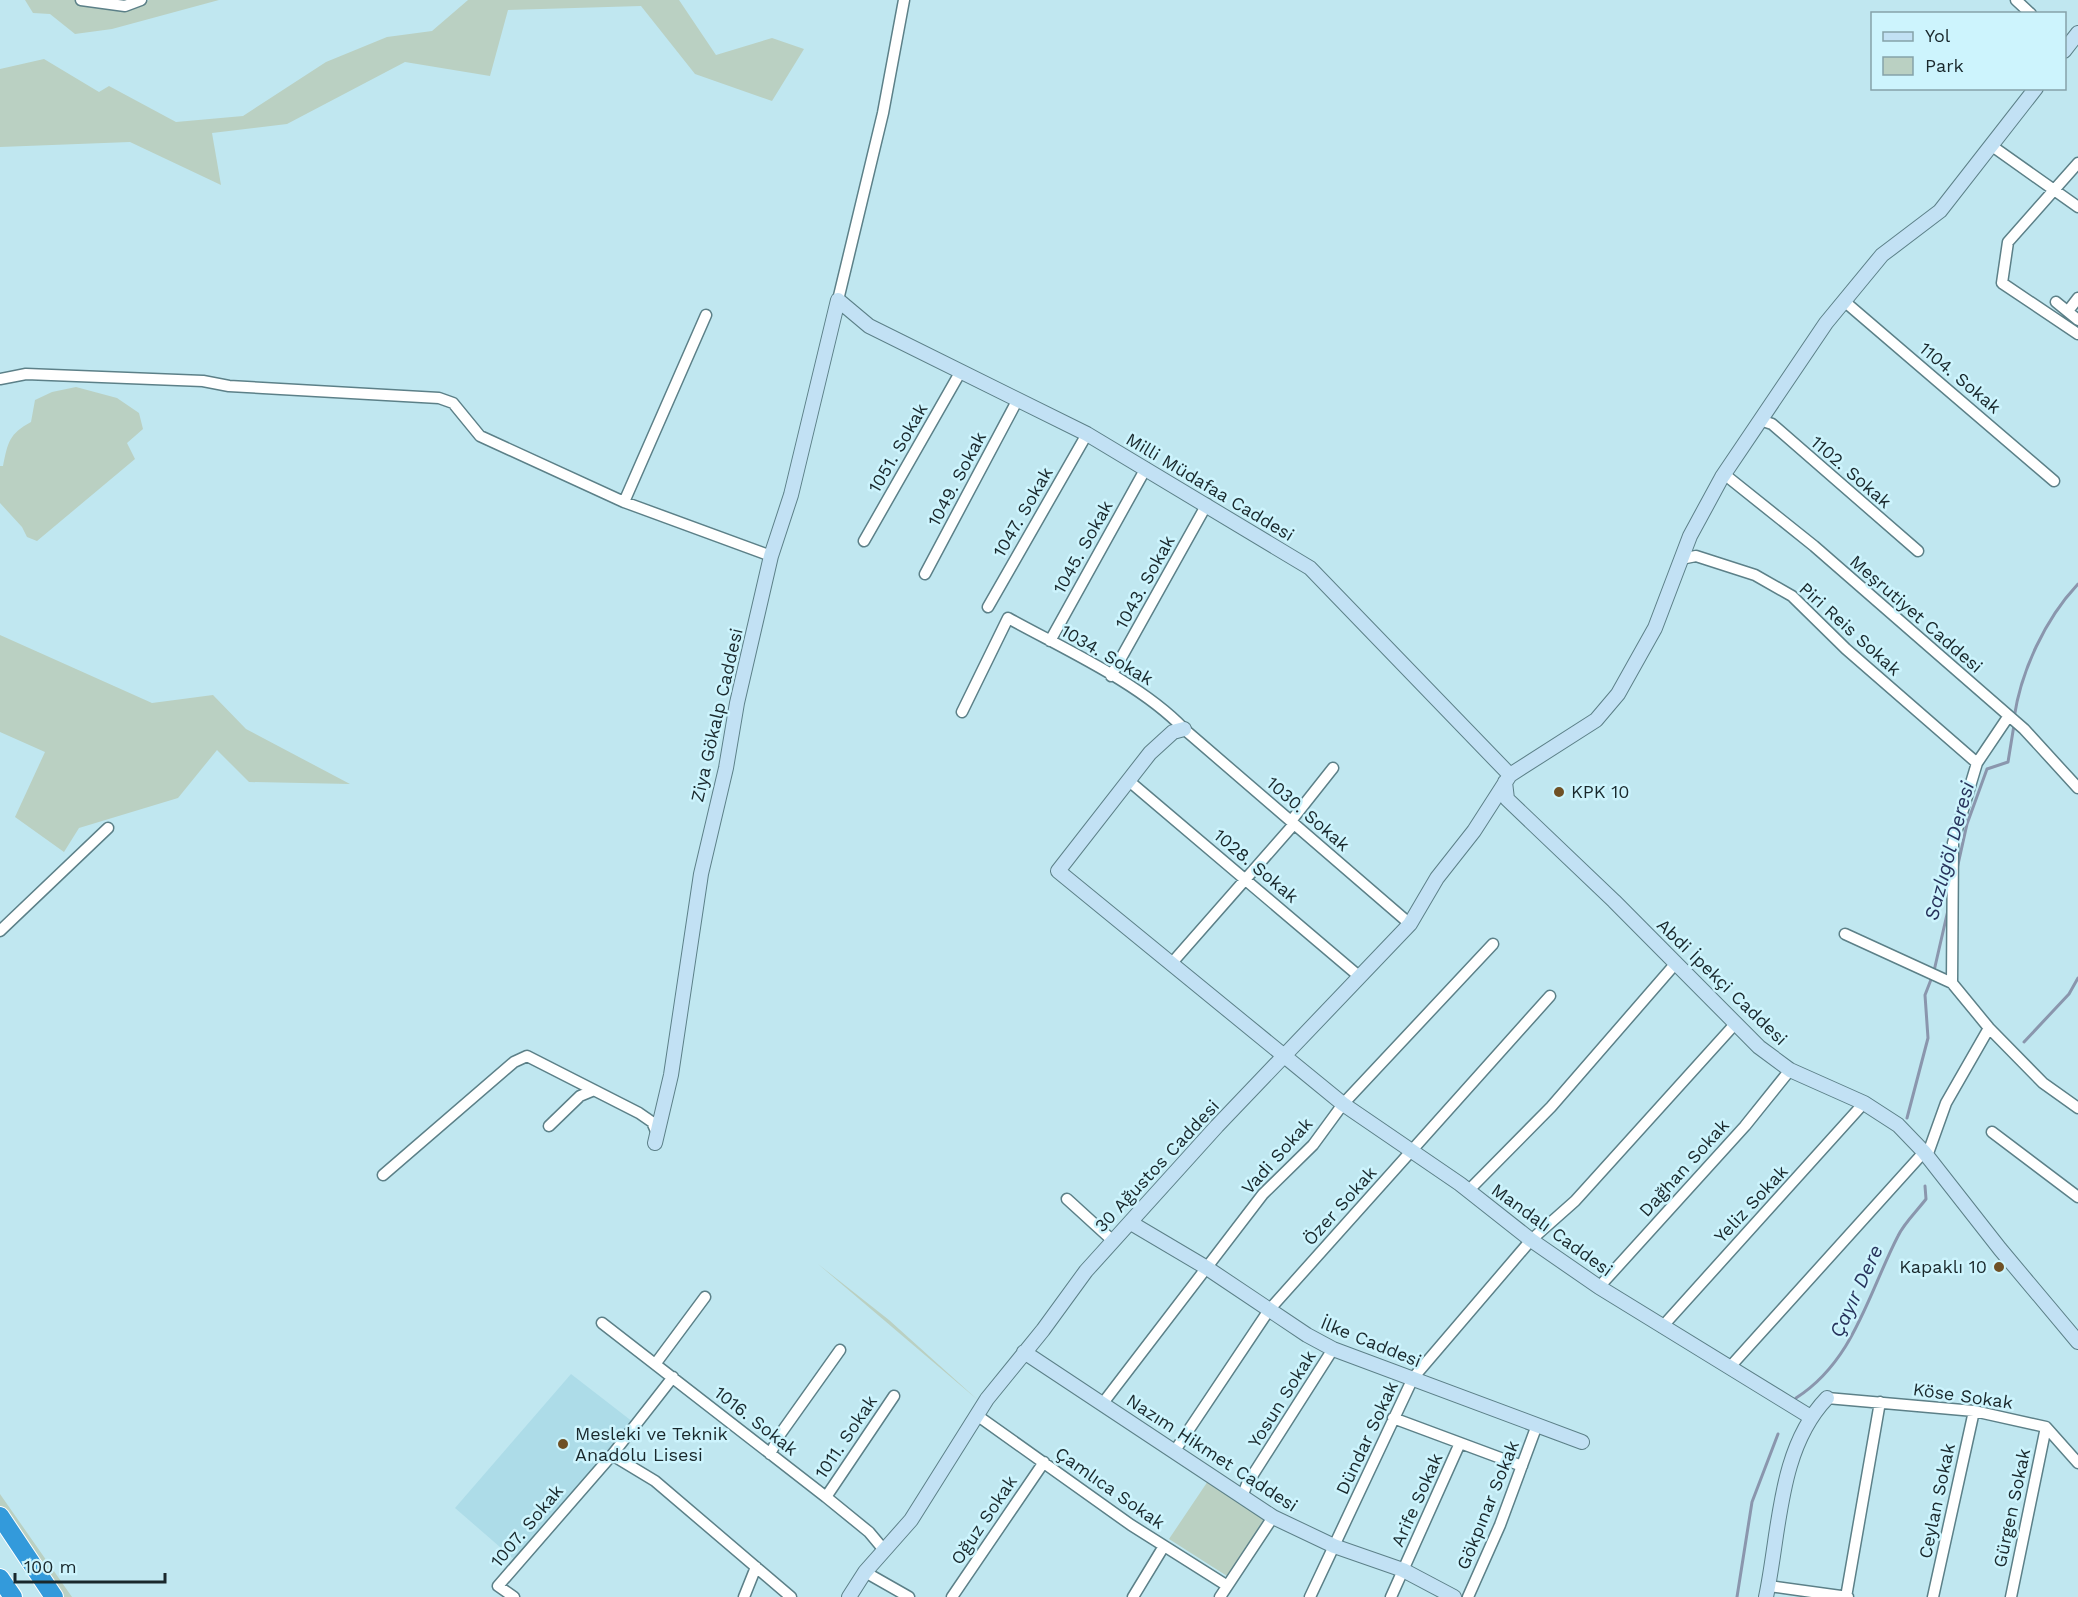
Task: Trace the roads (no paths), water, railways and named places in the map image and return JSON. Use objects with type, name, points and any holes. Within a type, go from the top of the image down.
[{"type":"highway","points":[[0,1516],[54,1597]]},
{"type":"highway","points":[[0,1578],[13,1597]]},
{"type":"street","points":[[81,0],[124,6],[141,0]]},
{"type":"street","points":[[838,300],[883,113],[904,0]]},
{"type":"street","points":[[2016,0],[2029,12]]},
{"type":"street","points":[[2066,47],[2078,33]]},
{"type":"street","points":[[1508,779],[1596,720],[1618,694],[1656,628],[1690,536],[1722,477],[1760,420],[1844,301],[1882,255],[1940,211],[2034,90]]},
{"type":"street","points":[[1992,146],[2078,207]]},
{"type":"street","points":[[2078,163],[2008,242],[2002,283],[2078,334]]},
{"type":"street","points":[[2068,311],[2078,298]]},
{"type":"street","name":"Milli Müdafaa Caddesi","points":[[838,300],[868,326],[1087,434],[1207,504],[1310,568],[1508,779]]},
{"type":"street","name":"Ziya Gökalp Caddesi","points":[[655,1137],[671,1075],[701,874],[771,556],[791,495],[838,300]]},
{"type":"street","name":"1104. Sokak","points":[[1844,301],[2054,481]]},
{"type":"street","points":[[2056,302],[2078,320]]},
{"type":"street","points":[[624,502],[706,315]]},
{"type":"street","name":"1051. Sokak","points":[[864,541],[962,371]]},
{"type":"street","points":[[0,380],[26,374],[167,379],[203,381],[230,386],[439,398],[453,403],[480,436],[624,502],[771,556]]},
{"type":"street","name":"1049. Sokak","points":[[925,573],[1018,399]]},
{"type":"street","name":"1102. Sokak","points":[[1760,420],[1772,424],[1917,552]]},
{"type":"street","name":"1047. Sokak","points":[[988,607],[1087,434]]},
{"type":"street","name":"1045. Sokak","points":[[1050,641],[1146,468]]},
{"type":"street","name":"Meşrutiyet Caddesi","points":[[1722,477],[1729,478],[1814,546],[2024,729],[2078,788]]},
{"type":"street","name":"1043. Sokak","points":[[1111,676],[1207,504]]},
{"type":"street","name":"Piri Reis Sokak","points":[[1681,559],[1696,556],[1755,575],[1792,596],[1846,649],[1977,763]]},
{"type":"street","name":"1034. Sokak","points":[[962,712],[1008,618],[1111,676],[1167,711],[1184,729]]},
{"type":"street","points":[[1952,983],[1953,843],[1977,763],[2008,717]]},
{"type":"street","points":[[1129,781],[1150,753],[1173,732],[1184,729]]},
{"type":"street","name":"1030. Sokak","points":[[1184,729],[1410,924]]},
{"type":"street","points":[[1171,964],[1247,879],[1334,768]]},
{"type":"street","name":"30 Ağustos Caddesi","points":[[849,1597],[865,1572],[911,1520],[987,1399],[1113,1240],[1131,1223],[1217,1126],[1410,924],[1437,878],[1508,779]]},
{"type":"street","name":"Abdi İpekçi Caddesi","points":[[1508,779],[1507,800],[1676,963],[1759,1047],[1790,1070],[1864,1103],[1899,1125],[2077,1337]]},
{"type":"street","name":"Mandalı Caddesi","points":[[1129,781],[1058,871],[1286,1055],[1343,1104],[1411,1150],[1531,1240],[1599,1287],[1809,1416]]},
{"type":"street","name":"1028. Sokak","points":[[1129,781],[1360,977]]},
{"type":"street","points":[[0,931],[108,828]]},
{"type":"street","points":[[1845,934],[1952,983],[1989,1028],[2043,1083],[2078,1108]]},
{"type":"street","name":"Vadi Sokak","points":[[1103,1403],[1263,1194],[1313,1144],[1343,1104],[1493,944]]},
{"type":"street","points":[[1468,1191],[1551,1107],[1676,963]]},
{"type":"street","name":"Özer Sokak","points":[[1174,1452],[1269,1310],[1550,996]]},
{"type":"street","name":"Dündar Sokak","points":[[1310,1597],[1413,1378],[1531,1240],[1575,1201],[1735,1023]]},
{"type":"street","points":[[1729,1368],[1925,1154],[1946,1103],[1989,1028]]},
{"type":"street","points":[[383,1175],[519,1059],[527,1056],[639,1113],[652,1122],[655,1137]]},
{"type":"street","name":"Dağhan Sokak","points":[[1599,1287],[1745,1126],[1790,1070]]},
{"type":"street","points":[[549,1126],[580,1096],[592,1091]]},
{"type":"street","name":"Yeliz Sokak","points":[[1662,1327],[1864,1103]]},
{"type":"street","points":[[1992,1132],[2078,1197]]},
{"type":"street","points":[[1067,1199],[1113,1240]]},
{"type":"street","name":"İlke Caddesi","points":[[1131,1223],[1207,1268],[1269,1310],[1333,1349],[1582,1442]]},
{"type":"street","points":[[656,1363],[705,1297]]},
{"type":"street","name":"1016. Sokak","points":[[602,1323],[826,1497],[869,1532],[884,1550]]},
{"type":"street","name":"Yosun Sokak","points":[[1242,1497],[1247,1484],[1333,1349]]},
{"type":"street","points":[[770,1454],[781,1433],[840,1350]]},
{"type":"street","name":"Nazım Hikmet Caddesi","points":[[1024,1352],[1273,1517],[1334,1546],[1403,1570],[1454,1597]]},
{"type":"street","name":"1007. Sokak","points":[[514,1597],[498,1586],[612,1455],[673,1377]]},
{"type":"street","name":"1011. Sokak","points":[[826,1497],[894,1396]]},
{"type":"street","points":[[1827,1398],[1809,1416],[1801,1431],[1789,1469],[1768,1591],[1846,1597],[1880,1402]]},
{"type":"street","name":"Köse Sokak","points":[[1827,1398],[1974,1412],[2046,1427]]},
{"type":"street","name":"Ceylan Sokak","points":[[1933,1597],[1974,1412]]},
{"type":"street","name":"Çamlıca Sokak","points":[[978,1416],[1233,1597]]},
{"type":"street","points":[[1394,1418],[1521,1466]]},
{"type":"street","name":"Gökpınar Sokak","points":[[1468,1597],[1537,1425]]},
{"type":"street","points":[[2046,1427],[2078,1463]]},
{"type":"street","name":"Gürgen Sokak","points":[[2011,1597],[2046,1427]]},
{"type":"street","name":"Arife Sokak","points":[[1391,1597],[1460,1443]]},
{"type":"street","points":[[612,1455],[655,1481],[791,1597]]},
{"type":"street","name":"Oğuz Sokak","points":[[952,1597],[1044,1462]]},
{"type":"street","points":[[1223,1591],[1273,1517]]},
{"type":"street","points":[[1133,1597],[1164,1546]]},
{"type":"street","points":[[744,1597],[756,1567]]},
{"type":"street","points":[[865,1572],[909,1597]]},
{"type":"waterway","name":"Sazlıgöl Deresi","points":[[2014,718],[2022,682],[2036,647],[2055,613],[2078,584]]},
{"type":"waterway","name":"Sazlıgöl Deresi","points":[[1957,869],[1967,824],[1987,769],[2008,762],[2014,725]]},
{"type":"waterway","name":"Sazlıgöl Deresi","points":[[1934,971],[1948,910]]},
{"type":"waterway","name":"Sazlıgöl Deresi","points":[[1907,1118],[1928,1038],[1925,995],[1932,977]]},
{"type":"waterway","points":[[2024,1042],[2069,994],[2078,978]]},
{"type":"waterway","name":"Çayır Dere","points":[[1796,1398],[1816,1383],[1846,1346],[1901,1231],[1926,1199],[1925,1186]]},
{"type":"waterway","name":"Çayır Dere","points":[[1737,1597],[1752,1502],[1778,1434]]},
{"type":"place","name":"KPK 10","points":[[1559,792]]},
{"type":"place","name":"Kapaklı 10","points":[[1999,1267]]},
{"type":"place","name":"Mesleki ve Teknik Anadolu Lisesi","points":[[563,1444]]}]
